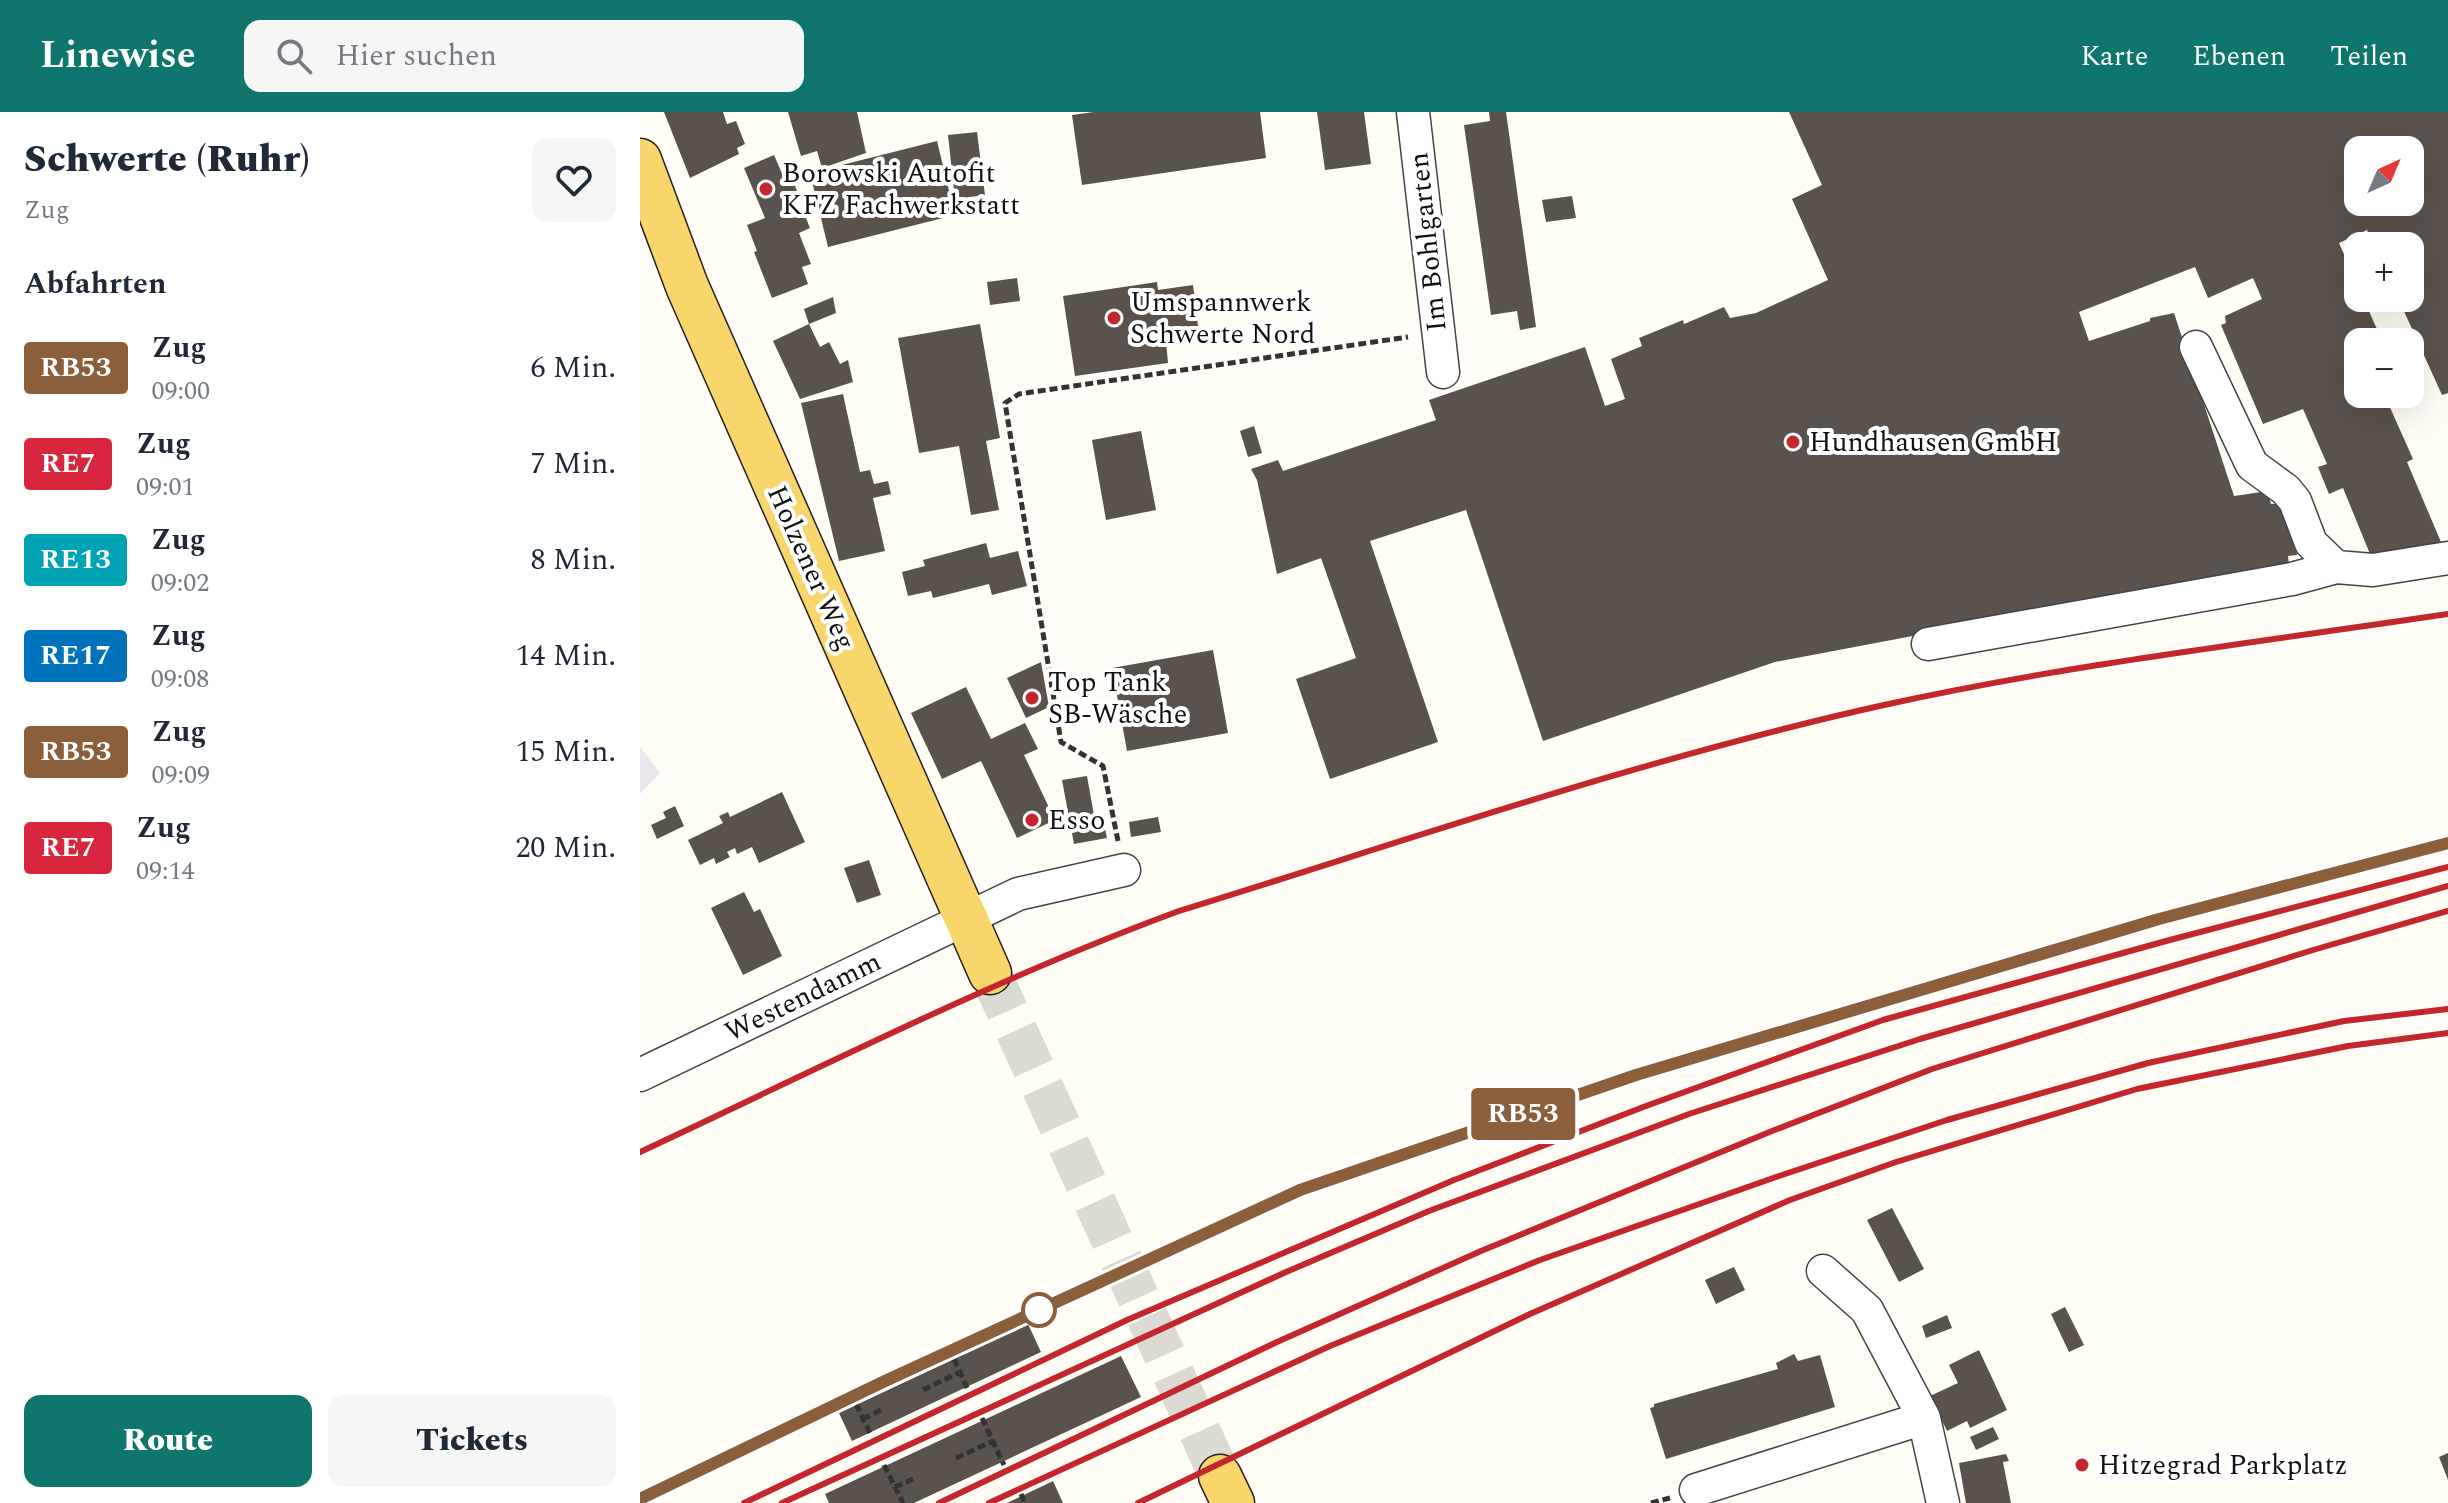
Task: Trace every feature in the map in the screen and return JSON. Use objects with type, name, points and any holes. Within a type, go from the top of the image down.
[{"type":"main road","name":"Holzener Weg","points":[[640,160],[687,286],[990,973]]},
{"type":"street","name":"Im Bohlgarten","points":[[1413,112],[1443,372]]},
{"type":"street","points":[[2196,347],[2252,465],[2286,490],[2295,501],[2311,543],[2336,567]]},
{"type":"street","points":[[1928,644],[2292,579],[2336,567],[2373,570],[2448,558]]},
{"type":"street","name":"Westendamm","points":[[640,1075],[1018,894],[1124,870]]},
{"type":"street","points":[[1823,1271],[1867,1310],[1924,1418],[1943,1503]]},
{"type":"street","points":[[1696,1490],[1924,1418]]},
{"type":"path","points":[[1124,870],[1103,766],[1061,742],[1005,403],[1019,394],[1438,333]]},
{"type":"path","points":[[954,1359],[967,1388]]},
{"type":"path","points":[[923,1390],[960,1372]]},
{"type":"path","points":[[856,1404],[870,1433]]},
{"type":"path","points":[[863,1419],[881,1410]]},
{"type":"path","points":[[982,1418],[1004,1465]]},
{"type":"path","points":[[956,1458],[993,1441]]},
{"type":"path","points":[[884,1465],[903,1503]]},
{"type":"path","points":[[895,1487],[913,1479]]},
{"type":"path","points":[[1021,1494],[1025,1503]]},
{"type":"shaded area","points":[[640,747],[660,773],[640,794]]},
{"type":"building","points":[[664,112],[723,112],[727,124],[736,121],[745,144],[737,148],[739,154],[690,178]]},
{"type":"building","points":[[788,112],[857,112],[866,153],[822,168],[817,151],[801,156]]},
{"type":"building","points":[[1094,112],[1260,112],[1266,158],[1082,185],[1072,115]]},
{"type":"building","points":[[1317,112],[1364,112],[1371,164],[1325,170]]},
{"type":"building","points":[[1489,112],[1506,112],[1536,327],[1520,330],[1517,311],[1491,315],[1464,125],[1490,121]]},
{"type":"building","name":"Hundhausen GmbH","points":[[1789,112],[2448,112],[2448,393],[2442,395],[2424,355],[2424,328],[2412,328],[2404,312],[2424,312],[2424,232],[2344,232],[2344,241],[2339,243],[2344,254],[2344,312],[2369,312],[2376,328],[2344,328],[2344,408],[2390,408],[2413,459],[2407,462],[2441,542],[2370,554],[2343,488],[2329,494],[2318,467],[2327,464],[2303,409],[2263,424],[2221,325],[2226,323],[2225,316],[2262,299],[2253,278],[2208,298],[2195,267],[2079,312],[2089,341],[2150,321],[2150,318],[2174,313],[2234,496],[2268,491],[2271,504],[2289,503],[2297,555],[2288,556],[2289,565],[1775,662],[1543,741],[1466,510],[1370,541],[1438,742],[1330,779],[1296,679],[1356,658],[1321,558],[1277,574],[1257,480],[1251,469],[1278,460],[1283,471],[1436,420],[1429,400],[1585,347],[1605,406],[1625,399],[1611,359],[1642,346],[1639,338],[1724,307],[1730,318],[1756,313],[1828,280],[1792,199],[1822,185]]},
{"type":"building","points":[[977,132],[985,195],[955,199],[948,135]]},
{"type":"building","points":[[937,141],[955,215],[828,247],[810,173]]},
{"type":"building","points":[[774,155],[783,176],[790,173],[797,191],[786,199],[793,218],[804,213],[810,228],[799,233],[811,264],[802,267],[808,284],[772,298],[747,225],[765,218],[744,168]]},
{"type":"building","points":[[1572,196],[1576,218],[1546,222],[1542,200]]},
{"type":"building","points":[[1017,278],[1020,301],[990,305],[987,282]]},
{"type":"building","name":"Umspannwerk Schwerte Nord","points":[[1157,282],[1158,290],[1193,285],[1198,326],[1178,329],[1179,339],[1166,341],[1168,363],[1075,376],[1063,296]]},
{"type":"building","points":[[833,297],[836,313],[809,324],[804,309]]},
{"type":"building","points":[[809,324],[820,347],[829,342],[840,364],[848,360],[853,382],[800,399],[773,341]]},
{"type":"building","points":[[980,324],[1000,438],[986,441],[999,510],[971,515],[959,446],[919,453],[898,338]]},
{"type":"building","points":[[843,394],[860,472],[870,470],[874,484],[888,481],[891,494],[873,498],[885,551],[839,561],[801,403]]},
{"type":"building","points":[[1254,426],[1262,453],[1248,457],[1240,431]]},
{"type":"building","points":[[1141,431],[1156,510],[1106,520],[1092,440]]},
{"type":"building","points":[[986,543],[990,558],[1018,551],[1027,586],[992,595],[989,584],[933,598],[931,591],[908,596],[902,572],[925,566],[923,560]]},
{"type":"building","points":[[1213,650],[1228,733],[1127,751],[1112,668]]},
{"type":"building","name":"Top Tank SB-Wäsche","points":[[1041,662],[1049,707],[1026,718],[1007,678]]},
{"type":"building","points":[[966,687],[991,739],[1025,723],[1038,749],[1024,755],[1055,820],[1017,838],[981,761],[942,779],[911,713]]},
{"type":"building","points":[[1087,776],[1095,821],[1103,819],[1107,838],[1074,844],[1062,780]]},
{"type":"building","points":[[782,792],[805,842],[759,863],[752,847],[737,854],[735,848],[727,852],[730,857],[716,864],[714,858],[700,865],[688,840],[723,823],[719,816],[728,812],[730,817]]},
{"type":"building","points":[[675,806],[684,826],[657,839],[651,825],[666,818],[663,812]]},
{"type":"building","points":[[1158,817],[1161,832],[1131,837],[1129,822]]},
{"type":"building","points":[[869,860],[881,895],[857,903],[844,868]]},
{"type":"building","points":[[744,892],[754,912],[760,909],[782,956],[743,975],[711,908]]},
{"type":"building","points":[[1892,1208],[1924,1269],[1899,1282],[1867,1220]]},
{"type":"building","points":[[1734,1267],[1745,1290],[1716,1304],[1705,1280]]},
{"type":"building","points":[[2065,1307],[2084,1345],[2069,1352],[2051,1314]]},
{"type":"building","points":[[1947,1315],[1952,1328],[1926,1338],[1922,1326]]},
{"type":"building","points":[[1028,1324],[1041,1352],[852,1441],[839,1413]]},
{"type":"building","points":[[1979,1350],[2007,1410],[1970,1428],[1967,1421],[1947,1431],[1930,1396],[1958,1383],[1949,1365]]},
{"type":"building","points":[[1794,1354],[1798,1361],[1820,1355],[1835,1407],[1666,1459],[1650,1408],[1654,1404],[1778,1369],[1776,1363]]},
{"type":"building","points":[[1121,1356],[1141,1397],[914,1503],[829,1503],[825,1494]]},
{"type":"building","points":[[1993,1427],[1999,1439],[1976,1450],[1970,1437]]},
{"type":"building","points":[[2448,1453],[2448,1480],[2439,1457]]},
{"type":"building","points":[[2006,1454],[2009,1461],[2003,1462],[2011,1503],[1966,1503],[1959,1463]]},
{"type":"building","points":[[1053,1481],[1063,1503],[1007,1503]]},
{"type":"tunnel","points":[[990,973],[1220,1476]]},
{"type":"railway","points":[[640,1152],[907,1026],[1110,937],[1179,911],[1617,774],[1795,726],[1954,690],[2165,655],[2448,614]]},
{"type":"railway","points":[[640,1499],[885,1381],[1300,1190],[1636,1075],[2159,919],[2448,843]]},
{"type":"railway","points":[[744,1503],[1127,1320],[1454,1180],[1646,1106],[1883,1020],[2448,867]]},
{"type":"railway","points":[[782,1503],[1286,1272],[1429,1211],[1689,1114],[1920,1039],[2448,886]]},
{"type":"railway","points":[[939,1503],[1277,1342],[1481,1251],[1772,1131],[1932,1069],[2448,911]]},
{"type":"railway","points":[[989,1503],[1330,1346],[1540,1260],[1779,1176],[1947,1120],[2148,1063],[2344,1021],[2448,1009]]},
{"type":"railway","points":[[1138,1503],[1530,1314],[1790,1200],[1896,1162],[2137,1089],[2348,1046],[2448,1033]]},
{"type":"train","name":"RB53","points":[[640,1499],[885,1381],[1300,1190],[1636,1075],[2159,919],[2448,843]]},
{"type":"place","name":"Borowski Autofit KFZ Fachwerkstatt","points":[[766,189]]},
{"type":"place","name":"Umspannwerk Schwerte Nord","points":[[1114,318]]},
{"type":"place","name":"Hundhausen GmbH","points":[[1793,442]]},
{"type":"place","name":"Top Tank SB-Wäsche","points":[[1032,698]]},
{"type":"place","name":"Esso","points":[[1032,820]]},
{"type":"place","name":"Hitzegrad Parkplatz","points":[[2082,1465]]}]
